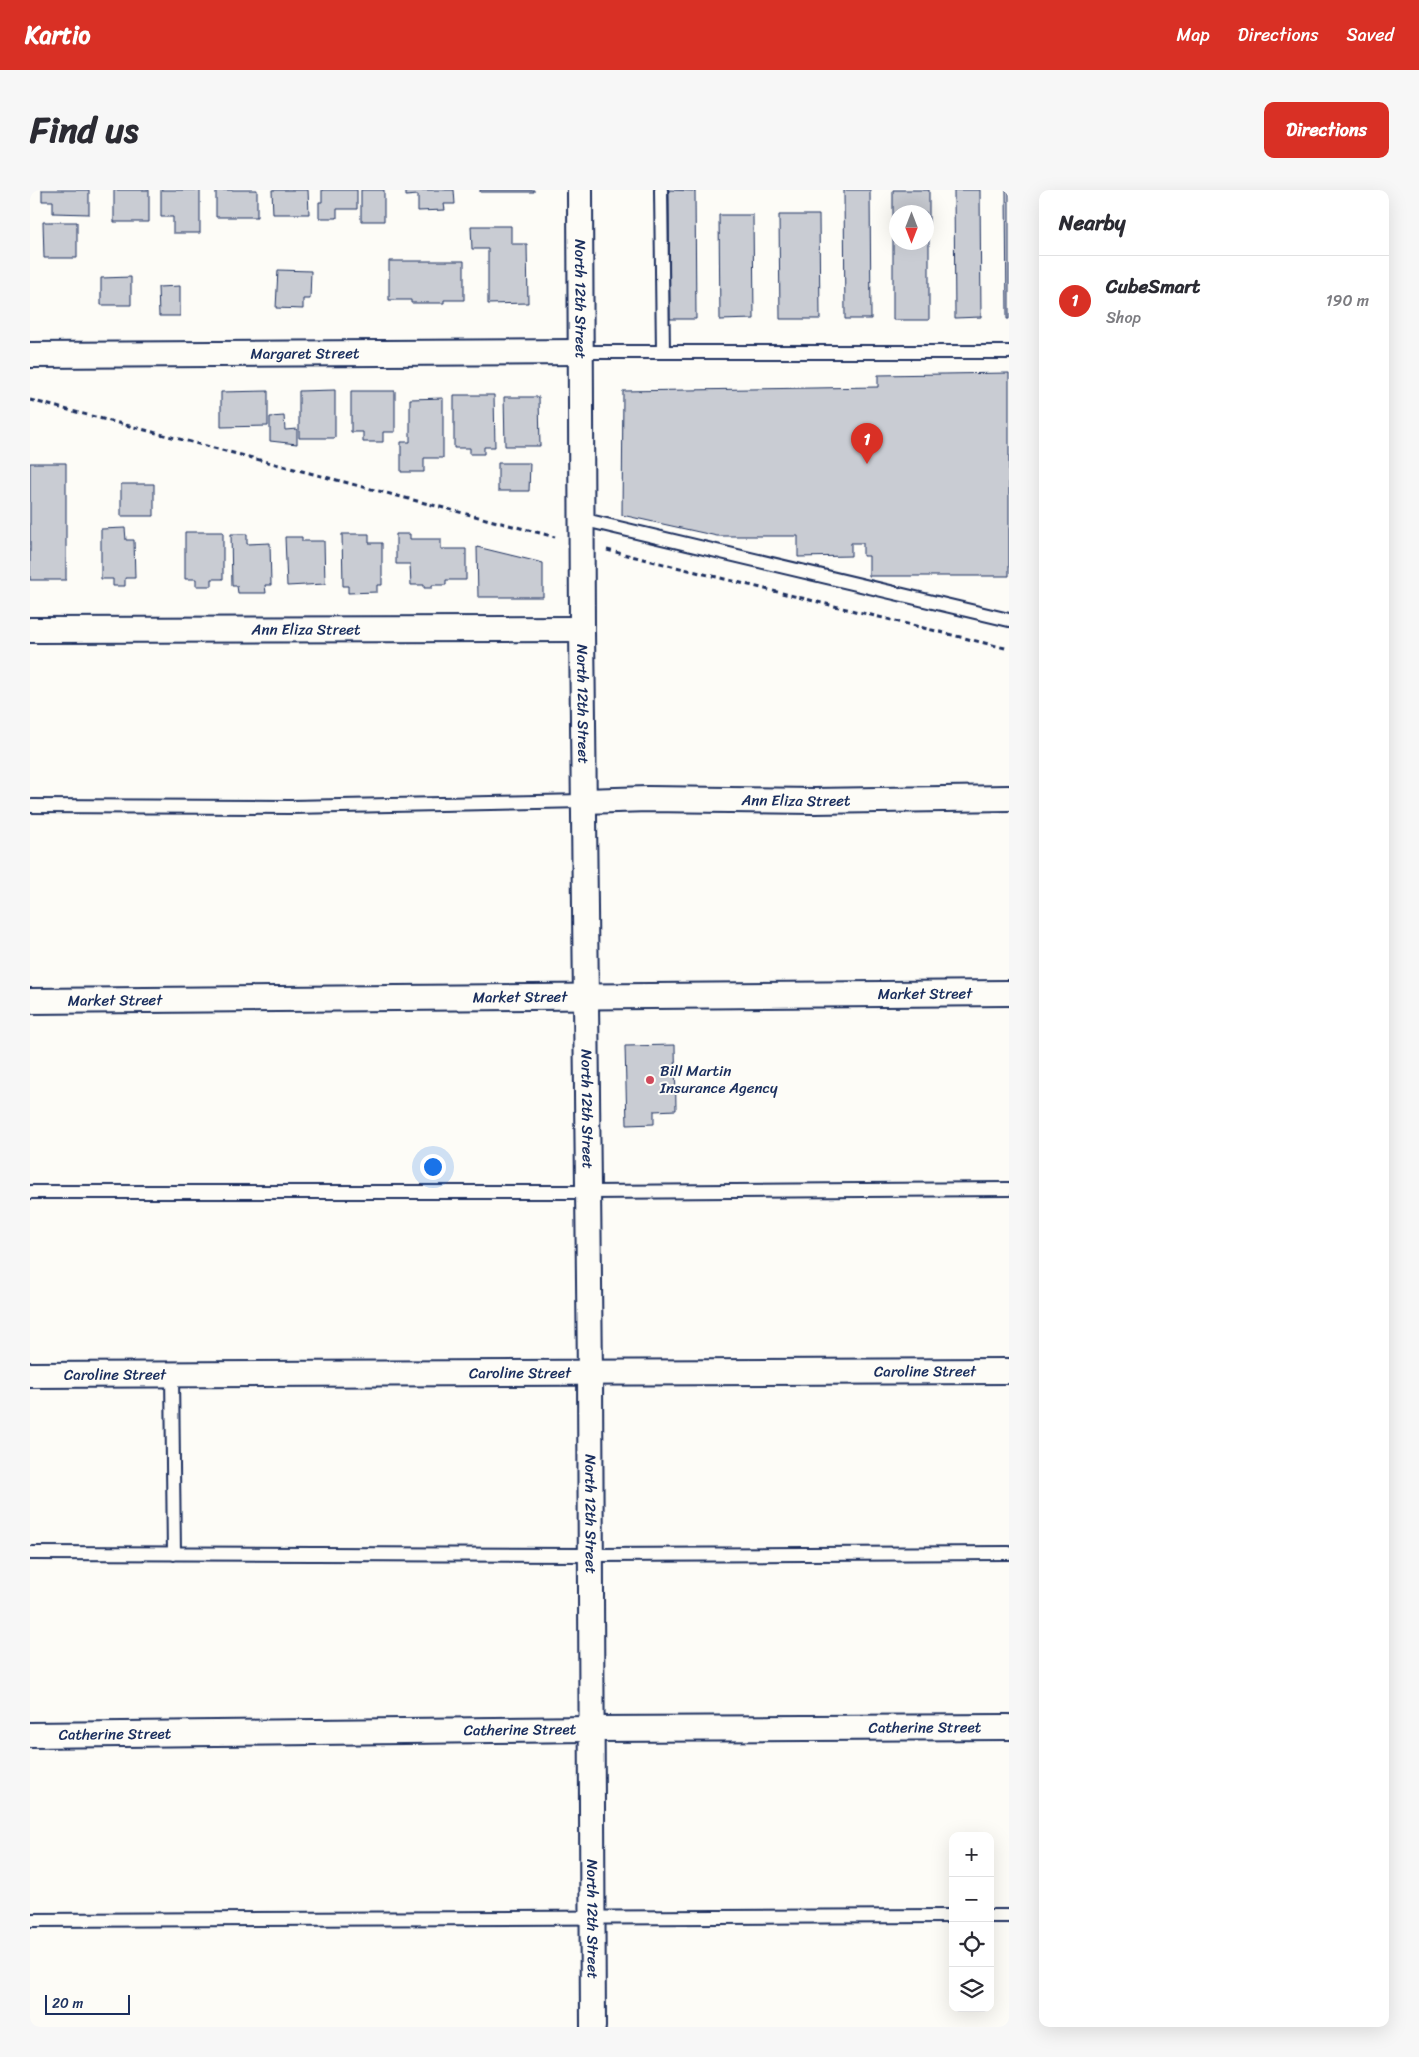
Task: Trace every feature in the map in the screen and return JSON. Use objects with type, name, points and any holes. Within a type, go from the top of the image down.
[{"type":"street","name":"North 12th Street","points":[[580,190],[581,544],[590,1374],[590,1729],[593,2027]]},
{"type":"street","name":"Margaret Street","points":[[30,355],[580,352]]},
{"type":"street","name":"Ann Eliza Street","points":[[30,630],[582,628]]},
{"type":"street","name":"Ann Eliza Street","points":[[584,801],[703,799],[814,801],[1009,798]]},
{"type":"street","name":"Market Street","points":[[30,1001],[1009,993]]},
{"type":"street","name":"Caroline Street","points":[[30,1375],[1009,1371]]},
{"type":"street","name":"Catherine Street","points":[[30,1735],[1009,1727]]},
{"type":"lane","points":[[661,190],[662,352]]},
{"type":"lane","points":[[580,352],[1009,352]]},
{"type":"lane","points":[[581,519],[1009,620]]},
{"type":"lane","points":[[30,806],[291,807],[584,801]]},
{"type":"lane","points":[[30,1192],[588,1192],[1009,1188]]},
{"type":"lane","points":[[172,1374],[174,1554]]},
{"type":"lane","points":[[30,1553],[1009,1553]]},
{"type":"lane","points":[[30,1920],[949,1916]]},
{"type":"lane","points":[[994,1916],[1009,1916]]},
{"type":"path","points":[[30,400],[581,544],[1009,649]]},
{"type":"building","points":[[42,190],[89,190],[89,214],[53,213],[53,201],[42,201]]},
{"type":"building","points":[[114,190],[149,190],[149,222],[114,222]]},
{"type":"building","points":[[161,190],[200,190],[200,233],[173,233],[173,217],[161,217]]},
{"type":"building","points":[[216,190],[257,190],[257,217],[216,217]]},
{"type":"building","points":[[272,190],[308,190],[309,214],[273,214]]},
{"type":"building","points":[[322,190],[357,190],[357,209],[337,209],[337,218],[319,218],[319,202],[322,202]]},
{"type":"building","points":[[361,190],[384,190],[384,221],[361,221]]},
{"type":"building","points":[[406,190],[454,190],[455,204],[444,204],[445,210],[418,211],[418,195],[406,196]]},
{"type":"building","points":[[480,190],[534,190],[534,192],[480,192]]},
{"type":"building","points":[[669,190],[695,191],[696,319],[670,319]]},
{"type":"building","points":[[844,190],[870,190],[871,319],[845,319]]},
{"type":"building","points":[[893,190],[929,190],[929,205],[893,205]]},
{"type":"building","points":[[954,190],[980,190],[981,317],[955,318]]},
{"type":"building","points":[[1006,190],[1009,190],[1009,319],[1007,319]]},
{"type":"building","points":[[719,215],[753,215],[754,319],[720,320]]},
{"type":"building","points":[[779,215],[819,215],[820,319],[780,319]]},
{"type":"building","points":[[43,222],[77,222],[77,258],[44,258]]},
{"type":"building","points":[[471,226],[511,226],[511,244],[527,244],[528,303],[488,304],[488,249],[472,249]]},
{"type":"building","points":[[893,250],[929,250],[929,320],[893,320]]},
{"type":"building","points":[[389,261],[464,261],[464,300],[444,300],[444,303],[411,303],[411,300],[389,300]]},
{"type":"building","points":[[278,270],[311,271],[310,299],[303,299],[303,309],[276,308]]},
{"type":"building","points":[[131,277],[131,305],[101,305],[101,278]]},
{"type":"building","points":[[180,286],[180,316],[159,316],[158,287]]},
{"type":"building","points":[[1009,373],[1009,576],[869,576],[869,556],[863,556],[863,543],[851,543],[851,556],[798,557],[798,536],[717,536],[622,515],[623,391],[878,387],[878,375]]},
{"type":"building","points":[[335,390],[335,438],[299,438],[299,391]]},
{"type":"building","points":[[268,391],[268,426],[221,427],[221,392]]},
{"type":"building","points":[[351,391],[395,391],[395,432],[383,432],[383,442],[363,442],[363,432],[351,432]]},
{"type":"building","points":[[454,395],[494,395],[495,447],[484,447],[484,454],[470,454],[470,448],[454,448]]},
{"type":"building","points":[[504,397],[539,397],[540,446],[505,446]]},
{"type":"building","points":[[443,398],[443,458],[424,458],[424,472],[401,472],[401,442],[410,442],[410,399]]},
{"type":"building","points":[[284,416],[285,430],[297,429],[297,444],[270,441],[270,417]]},
{"type":"building","points":[[30,463],[66,463],[66,580],[30,580]]},
{"type":"building","points":[[498,463],[530,463],[529,491],[498,491]]},
{"type":"building","points":[[121,484],[154,484],[154,516],[121,516]]},
{"type":"building","points":[[125,528],[126,540],[134,540],[135,578],[125,578],[125,586],[113,586],[113,579],[101,579],[101,529]]},
{"type":"building","points":[[185,532],[223,532],[223,579],[212,579],[212,586],[196,586],[196,579],[185,579]]},
{"type":"building","points":[[231,534],[247,534],[247,544],[270,543],[271,585],[265,585],[266,593],[238,593],[237,586],[232,586]]},
{"type":"building","points":[[342,534],[369,534],[369,543],[382,543],[382,585],[377,585],[377,592],[348,593],[348,586],[343,586]]},
{"type":"building","points":[[396,534],[410,534],[410,539],[441,539],[441,549],[466,549],[466,580],[446,580],[446,585],[432,585],[432,588],[424,588],[424,585],[411,585],[410,564],[396,564]]},
{"type":"building","points":[[285,537],[302,537],[302,541],[324,541],[325,584],[287,586]]},
{"type":"building","points":[[477,547],[543,563],[543,597],[478,597]]},
{"type":"building","points":[[675,1045],[676,1110],[654,1111],[654,1124],[627,1125],[625,1046]]},
{"type":"place","name":"CubeSmart","points":[[867,464]]},
{"type":"place","name":"Bill Martin Insurance Agency","points":[[650,1080]]}]
